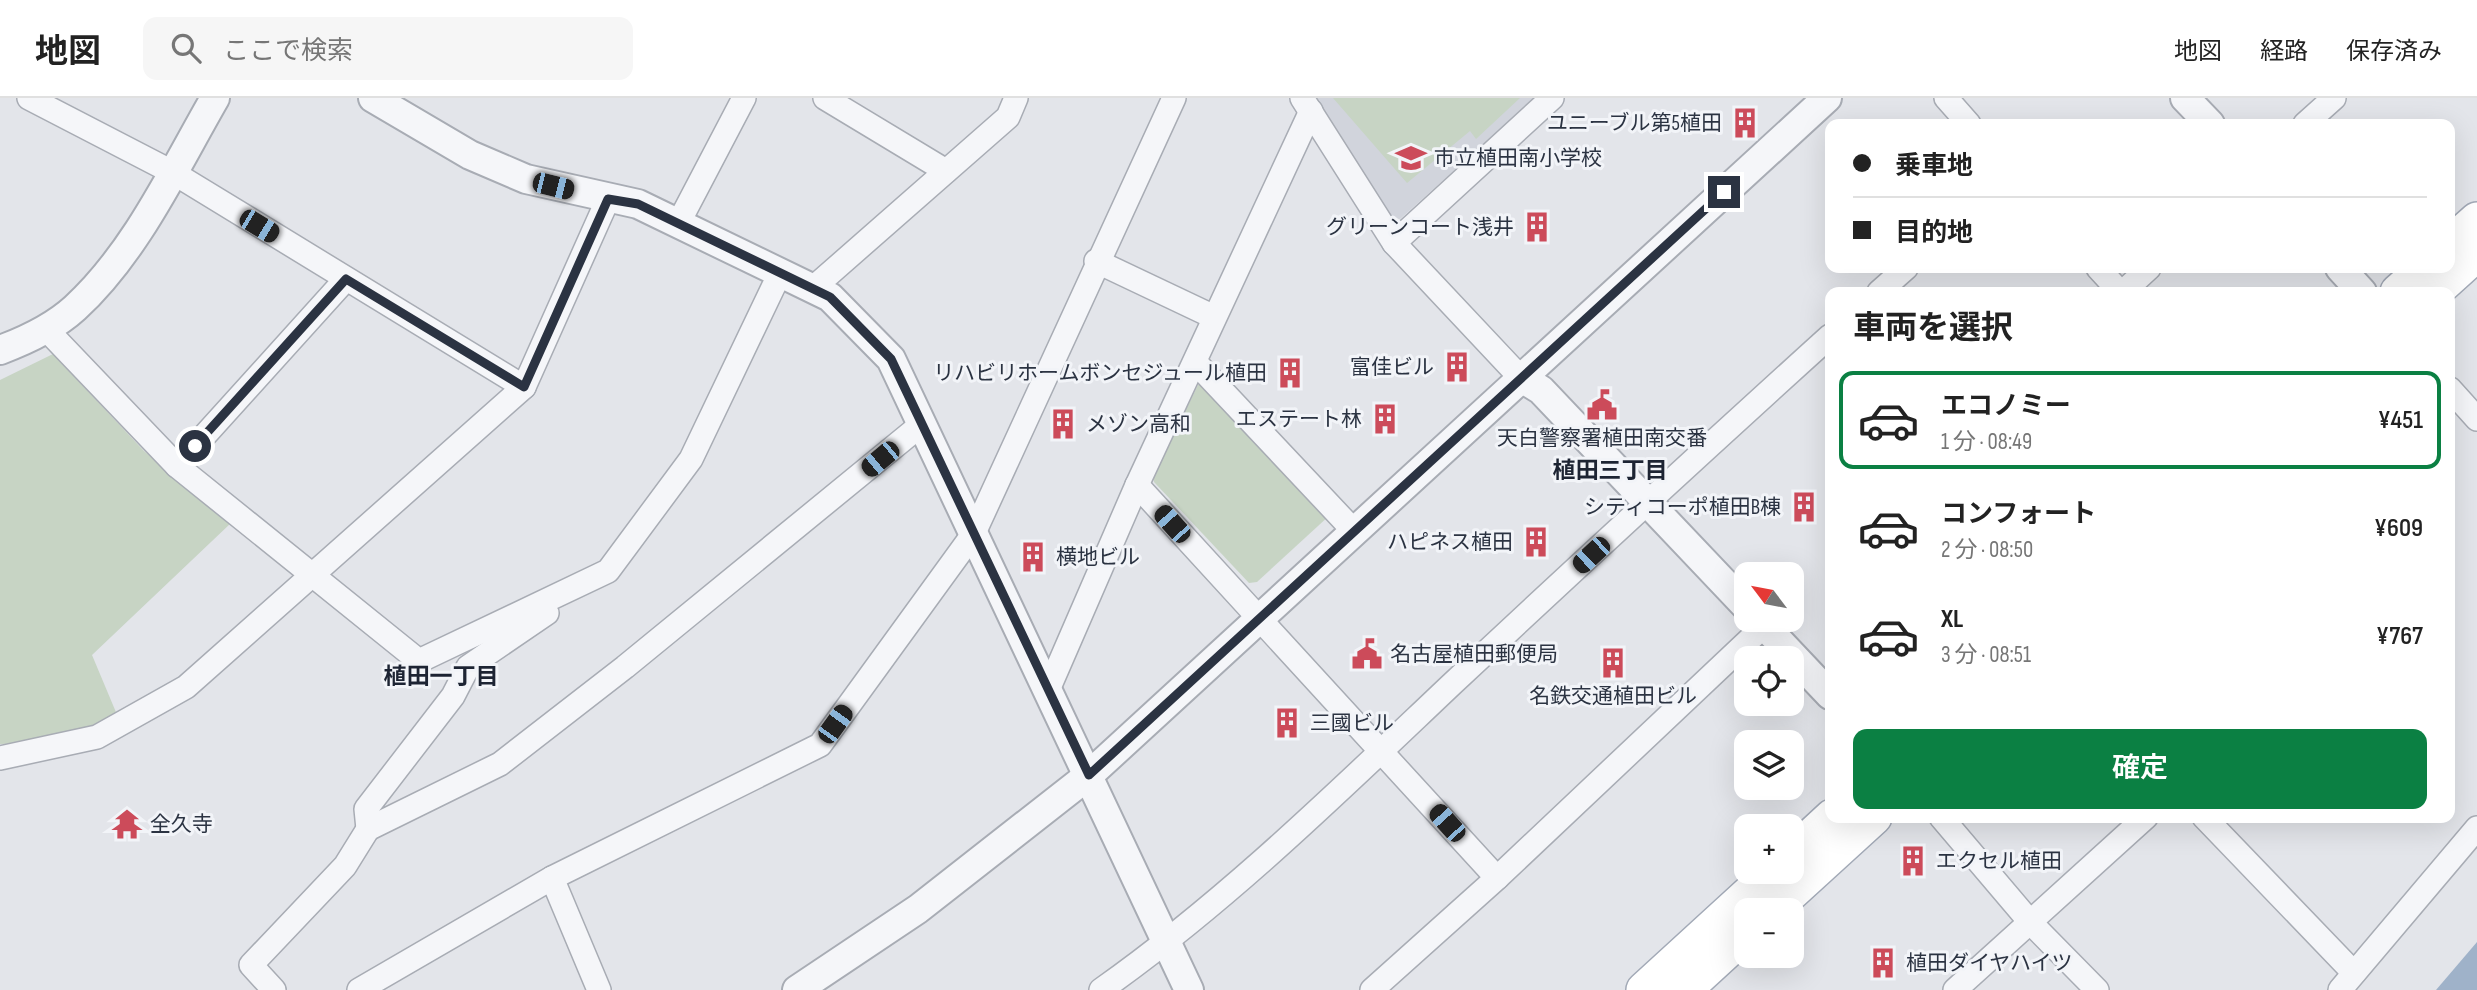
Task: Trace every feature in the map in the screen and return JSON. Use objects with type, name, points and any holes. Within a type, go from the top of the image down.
[{"type":"main road","points":[[2455,240],[2477,220]]},
{"type":"main road","points":[[2455,273],[2477,253]]},
{"type":"main road","points":[[2404,287],[2419,273]]},
{"type":"main road","points":[[2440,287],[2455,273]]},
{"type":"main road","points":[[1804,843],[1826,823]]},
{"type":"main road","points":[[1785,898],[1867,823]]},
{"type":"main road","points":[[1644,990],[1760,884]]},
{"type":"main road","points":[[1684,990],[1734,944]]},
{"type":"street","points":[[29,98],[172,172],[524,387]]},
{"type":"street","points":[[0,350],[34,337],[74,309],[115,266],[215,98]]},
{"type":"street","points":[[679,222],[744,98]]},
{"type":"street","points":[[825,98],[946,171]]},
{"type":"street","points":[[812,289],[1008,117],[1016,98]]},
{"type":"street","points":[[359,990],[552,878],[820,746],[974,533],[1096,261],[1174,98]]},
{"type":"street","points":[[1394,243],[1552,98]]},
{"type":"street","points":[[797,990],[918,909],[1089,775],[1827,98]]},
{"type":"street","points":[[1946,98],[1965,119]]},
{"type":"street","points":[[2185,98],[2205,119]]},
{"type":"street","points":[[2311,119],[2334,98]]},
{"type":"street","points":[[390,102],[471,155],[526,179],[638,204],[830,297],[891,359],[1189,990]]},
{"type":"street","points":[[1307,105],[1394,243],[1520,377],[1541,390],[1734,593]]},
{"type":"street","points":[[1048,690],[1137,485],[1196,363],[1307,105]]},
{"type":"street","points":[[0,758],[97,737],[187,687],[524,387],[608,199]]},
{"type":"street","points":[[1096,261],[1214,317]]},
{"type":"street","points":[[368,829],[366,809],[453,695],[468,667],[608,571],[691,460],[780,273]]},
{"type":"street","points":[[1885,287],[1900,273]]},
{"type":"street","points":[[2103,273],[2116,287]]},
{"type":"street","points":[[2127,287],[2143,273]]},
{"type":"street","points":[[2345,273],[2357,287]]},
{"type":"street","points":[[177,466],[346,279]]},
{"type":"street","points":[[46,328],[177,466],[419,661],[608,571]]},
{"type":"street","points":[[1101,990],[1165,944],[1381,751],[1648,501],[1825,341]]},
{"type":"street","points":[[1196,363],[1354,531]]},
{"type":"street","points":[[2455,395],[2477,419]]},
{"type":"street","points":[[274,990],[251,965],[345,866],[368,829],[500,764],[625,667],[922,424]]},
{"type":"street","points":[[1137,485],[1497,878]]},
{"type":"street","points":[[1372,990],[1497,878],[1742,632]]},
{"type":"street","points":[[1771,632],[1825,690]]},
{"type":"street","points":[[1946,823],[2031,923],[2097,990]]},
{"type":"street","points":[[1955,990],[2139,823]]},
{"type":"street","points":[[2209,823],[2347,981],[2477,828]]},
{"type":"street","points":[[552,878],[599,990]]},
{"type":"shaded area","name":"市立植田南小学校","points":[[1316,98],[1535,98],[1400,219],[1391,218]]},
{"type":"green space","points":[[1333,98],[1520,98],[1476,139],[1470,131],[1407,183]]},
{"type":"green space","points":[[53,354],[144,451],[231,523],[92,655],[118,717],[37,743],[0,744],[0,380]]},
{"type":"green space","points":[[1207,383],[1330,515],[1257,582],[1249,583],[1154,482],[1153,476],[1198,385]]},
{"type":"water","points":[[2477,942],[2477,990],[2436,990]]},
{"type":"place","name":"ユニーブル第5植田","points":[[1745,123]]},
{"type":"place","name":"市立植田南小学校","points":[[1411,158]]},
{"type":"place","name":"グリーンコート浅井","points":[[1537,227]]},
{"type":"place","name":"富佳ビル","points":[[1457,367]]},
{"type":"place","name":"リハビリホームボンセジュール植田","points":[[1290,373]]},
{"type":"place","name":"天白警察署植田南交番","points":[[1602,405]]},
{"type":"place","name":"エステート林","points":[[1385,419]]},
{"type":"place","name":"メゾン高和","points":[[1063,424]]},
{"type":"place","name":"シティコーポ植田B棟","points":[[1804,507]]},
{"type":"place","name":"ハピネス植田","points":[[1536,542]]},
{"type":"place","name":"横地ビル","points":[[1033,557]]},
{"type":"place","name":"名古屋植田郵便局","points":[[1367,654]]},
{"type":"place","name":"名鉄交通植田ビル","points":[[1613,663]]},
{"type":"place","name":"三國ビル","points":[[1287,723]]},
{"type":"place","name":"全久寺","points":[[127,824]]},
{"type":"place","name":"エクセル植田","points":[[1913,861]]},
{"type":"place","name":"植田ダイヤハイツ","points":[[1883,963]]},
{"type":"district","name":"植田三丁目","points":[[1610,470]]},
{"type":"district","name":"植田一丁目","points":[[441,676]]},
{"type":"route","points":[[195,446],[346,279],[524,387],[608,199],[638,204],[830,297],[891,359],[1089,775],[1724,192]]}]
